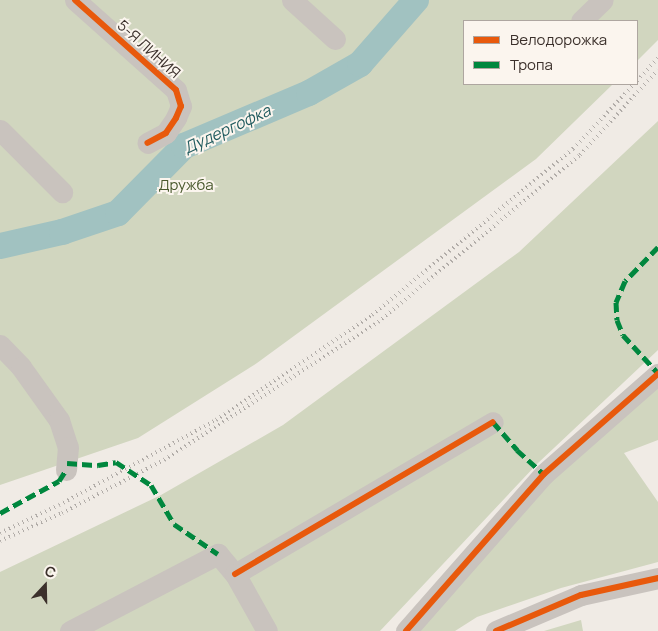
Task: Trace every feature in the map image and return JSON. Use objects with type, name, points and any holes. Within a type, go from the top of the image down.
[{"type":"street","name":"5-Я ЛИНИЯ","points":[[75,0],[176,90],[181,106],[176,118],[166,133],[147,143]]},
{"type":"street","points":[[292,0],[335,39]]},
{"type":"street","points":[[582,20],[603,0]]},
{"type":"street","points":[[0,130],[62,192]]},
{"type":"street","points":[[0,346],[21,367],[59,420],[68,447],[66,470]]},
{"type":"street","points":[[406,631],[544,474],[658,374]]},
{"type":"street","points":[[236,574],[493,422]]},
{"type":"street","points":[[70,631],[218,554],[236,574],[266,631]]},
{"type":"street","points":[[496,631],[581,596],[658,578]]},
{"type":"green space","name":"Дружба","points":[[0,0],[658,0],[658,40],[638,60],[638,20],[463,20],[463,85],[612,85],[536,159],[257,363],[138,438],[0,485]]},
{"type":"green space","points":[[658,121],[658,350],[537,464],[380,631],[0,631],[0,572],[161,495],[283,425],[519,252]]},
{"type":"green space","points":[[658,385],[658,440],[624,453],[658,502],[658,562],[561,588],[477,617],[455,631],[413,631],[554,474]]},
{"type":"green space","points":[[581,620],[583,631],[544,631]]},
{"type":"waterway","name":"Дудергофка","points":[[0,246],[62,232],[118,213],[184,146],[309,93],[360,64],[416,0]]},
{"type":"railway","points":[[638,80],[658,58]]},
{"type":"railway","points":[[0,541],[62,513],[164,460],[378,322],[580,155],[658,70]]},
{"type":"railway","points":[[0,533],[59,505],[216,420],[372,315],[573,149],[633,85]]},
{"type":"marked path","points":[[658,247],[625,281],[616,302],[617,320],[623,335],[658,373]]},
{"type":"marked path","points":[[493,422],[517,450],[544,474]]},
{"type":"marked path","points":[[67,463],[98,465],[116,462],[151,485],[174,524],[218,554]]},
{"type":"marked path","points":[[0,513],[59,481],[66,470]]},
{"type":"cycle path","points":[[75,0],[176,90],[181,106],[176,118],[166,133],[147,143]]},
{"type":"cycle path","points":[[406,631],[544,474],[658,374]]},
{"type":"cycle path","points":[[235,574],[493,422]]},
{"type":"cycle path","points":[[496,631],[581,595],[658,578]]}]
